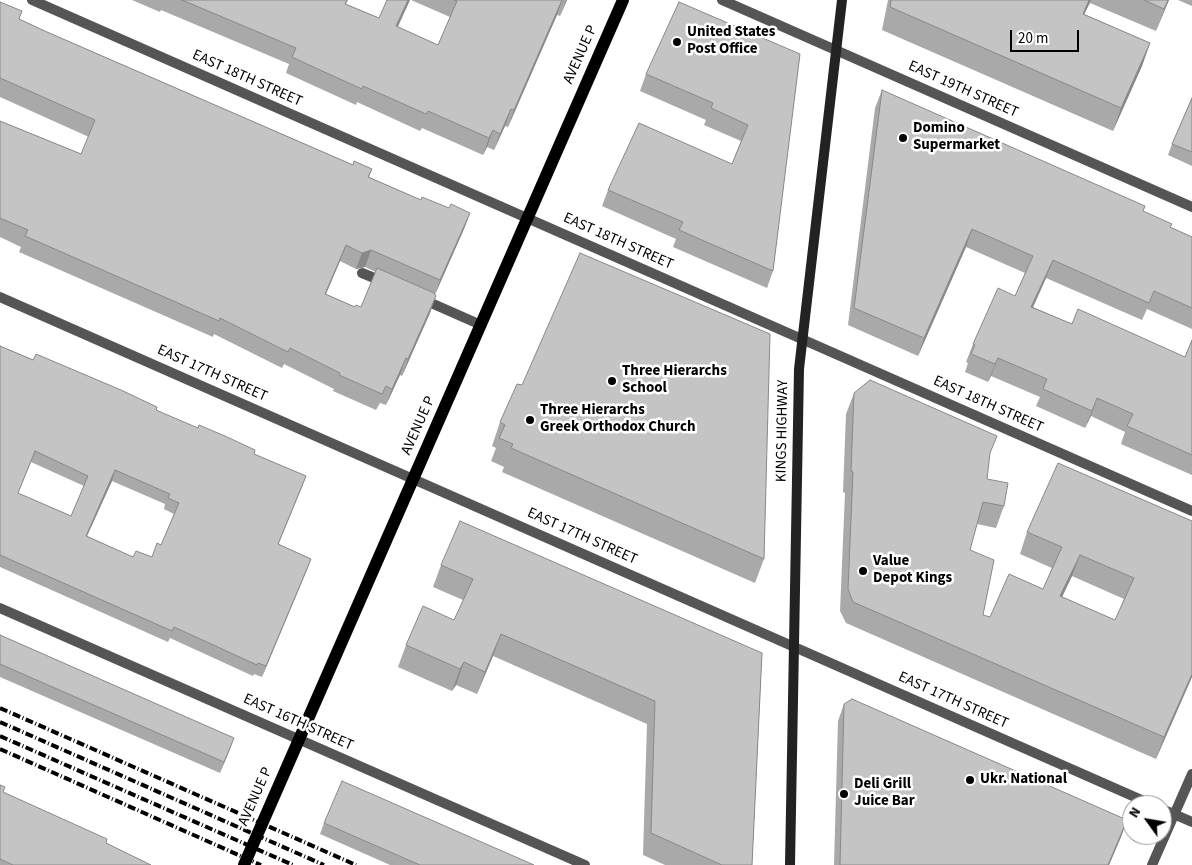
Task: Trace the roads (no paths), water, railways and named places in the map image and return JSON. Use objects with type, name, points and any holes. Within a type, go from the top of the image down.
[{"type":"main road","name":"AVENUE P","points":[[244,865],[623,0]]},
{"type":"street","name":"EAST 18TH STREET","points":[[32,0],[1192,511]]},
{"type":"street","name":"EAST 19TH STREET","points":[[722,0],[1192,207]]},
{"type":"street","name":"KINGS HIGHWAY","points":[[790,865],[802,340],[842,0]]},
{"type":"street","points":[[362,273],[398,289]]},
{"type":"street","points":[[416,296],[481,325]]},
{"type":"street","name":"EAST 17TH STREET","points":[[0,297],[1130,795]]},
{"type":"street","name":"EAST 16TH STREET","points":[[0,608],[585,865]]},
{"type":"street","points":[[1152,865],[1192,774]]},
{"type":"street","points":[[1174,814],[1192,822]]},
{"type":"railway","points":[[0,708],[356,865]]},
{"type":"railway","points":[[0,722],[324,865]]},
{"type":"railway","points":[[0,736],[293,865]]},
{"type":"railway","points":[[0,749],[261,865]]},
{"type":"place","name":"United States Post Office","points":[[677,42]]},
{"type":"place","name":"Domino Supermarket","points":[[903,138]]},
{"type":"place","name":"Three Hierarchs School","points":[[612,381]]},
{"type":"place","name":"Three Hierarchs Greek Orthodox Church","points":[[530,420]]},
{"type":"place","name":"Value Depot Kings","points":[[863,571]]},
{"type":"place","name":"Ukr. National","points":[[970,780]]},
{"type":"place","name":"Deli Grill Juice Bar","points":[[844,794]]}]
